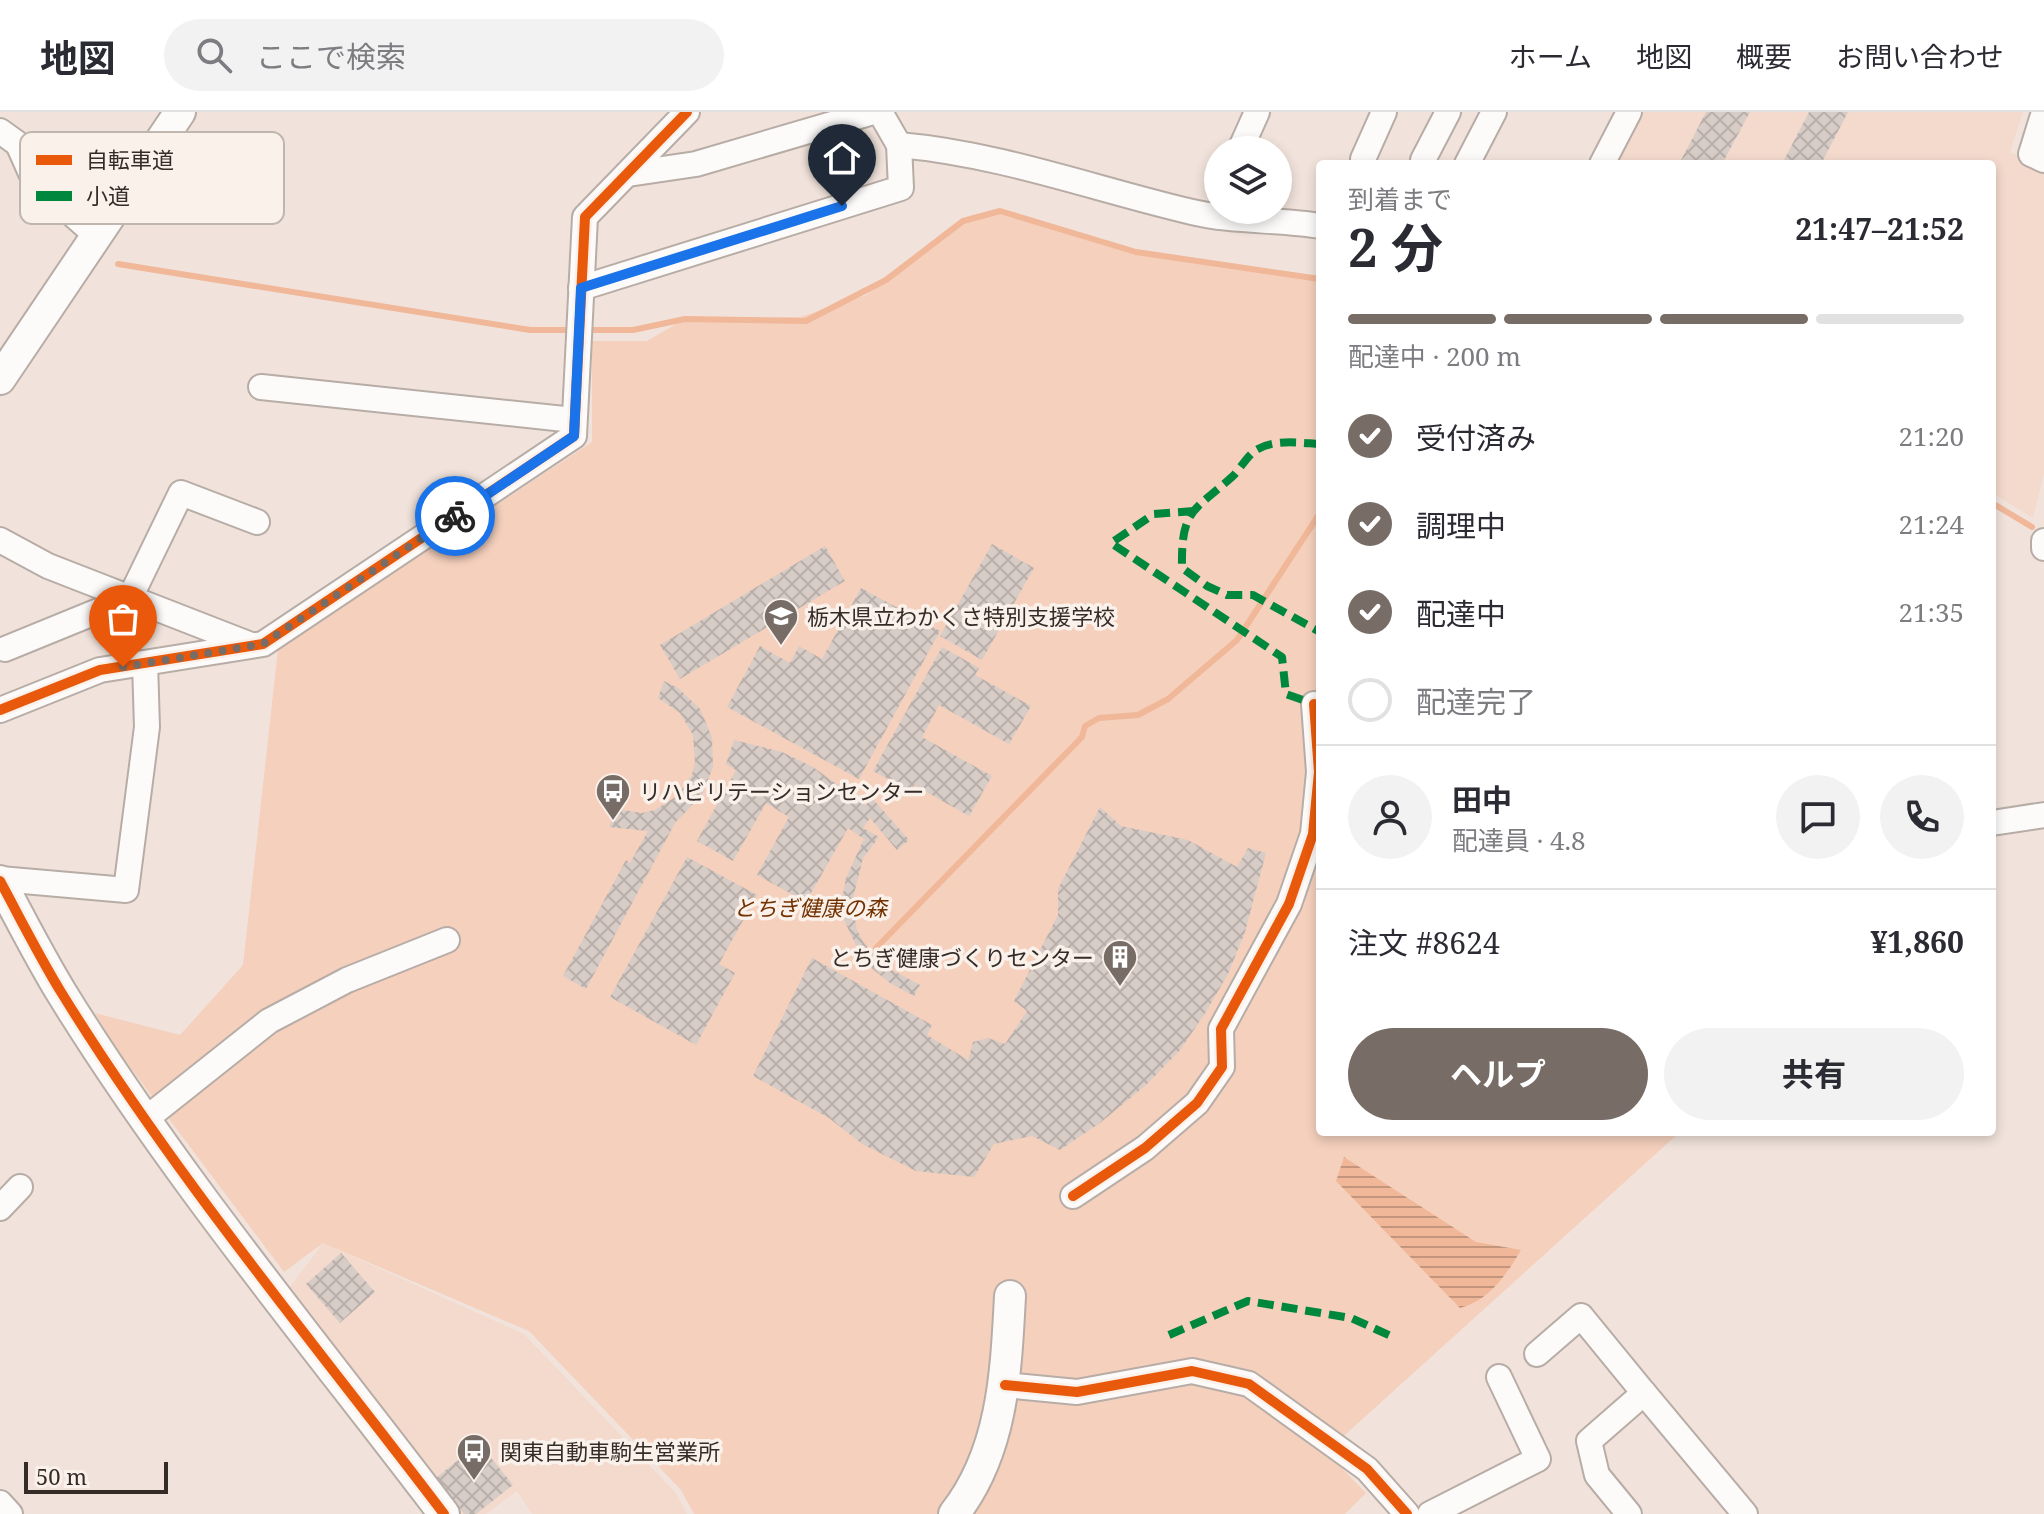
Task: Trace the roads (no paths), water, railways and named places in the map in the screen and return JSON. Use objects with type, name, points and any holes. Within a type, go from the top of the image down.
[{"type":"street","points":[[167,132],[180,112]]},
{"type":"street","points":[[0,710],[100,670],[263,644],[574,436],[585,217],[687,112]]},
{"type":"street","points":[[628,174],[696,164],[873,112]]},
{"type":"street","points":[[581,288],[901,188],[899,145],[880,112]]},
{"type":"street","points":[[1246,136],[1257,112]]},
{"type":"street","points":[[1363,159],[1384,112]]},
{"type":"street","points":[[1423,160],[1448,112]]},
{"type":"street","points":[[1469,160],[1494,112]]},
{"type":"street","points":[[1604,160],[1629,112]]},
{"type":"street","points":[[2044,112],[2031,154],[2044,160]]},
{"type":"street","points":[[0,131],[20,148]]},
{"type":"street","points":[[899,145],[945,149],[1051,172],[1195,213],[1316,226]]},
{"type":"street","points":[[84,224],[97,236]]},
{"type":"street","points":[[0,379],[105,224]]},
{"type":"street","points":[[261,387],[574,420]]},
{"type":"street","points":[[5,649],[130,598],[181,493],[257,522]]},
{"type":"street","points":[[0,540],[48,566],[253,645]]},
{"type":"street","points":[[2044,541],[2044,548]]},
{"type":"street","points":[[0,880],[126,890],[147,727],[145,663]]},
{"type":"street","points":[[1316,705],[1316,731]]},
{"type":"street","points":[[1073,1196],[1145,1148],[1197,1103],[1222,1067],[1221,1029],[1289,904],[1313,834],[1316,803]]},
{"type":"street","points":[[1996,822],[2044,815]]},
{"type":"street","points":[[0,880],[60,991],[147,1118],[265,1280],[444,1514]]},
{"type":"street","points":[[147,1118],[269,1021],[347,980],[447,940]]},
{"type":"street","points":[[0,1208],[20,1187]]},
{"type":"street","points":[[954,1514],[983,1465],[1005,1385],[1010,1296]]},
{"type":"street","points":[[1537,1354],[1581,1316],[1745,1514]]},
{"type":"street","points":[[1005,1385],[1077,1392],[1192,1371],[1249,1384],[1367,1469],[1407,1514]]},
{"type":"street","points":[[1430,1514],[1538,1459],[1499,1377]]},
{"type":"street","points":[[1629,1514],[1597,1475],[1589,1441],[1644,1393]]},
{"type":"street","points":[[0,1503],[10,1514]]},
{"type":"waterway","points":[[585,330],[633,330],[685,319],[806,321],[886,280],[963,221],[1000,211],[1136,252],[1316,278]]},
{"type":"waterway","points":[[118,264],[530,330],[573,330]]},
{"type":"waterway","points":[[1996,505],[2032,527]]},
{"type":"waterway","points":[[876,948],[1082,737],[1085,726],[1099,718],[1138,715],[1168,699],[1237,640],[1316,519]]},
{"type":"place","name":"栃木県立わかくさ特別支援学校","points":[[781,647]]},
{"type":"place","name":"リハビリテーションセンター","points":[[613,822]]},
{"type":"place","name":"とちぎ健康づくりセンター","points":[[1120,988]]},
{"type":"place","name":"関東自動車駒生営業所","points":[[474,1482]]},
{"type":"park label","name":"とちぎ健康の森","points":[[810,907]]}]
